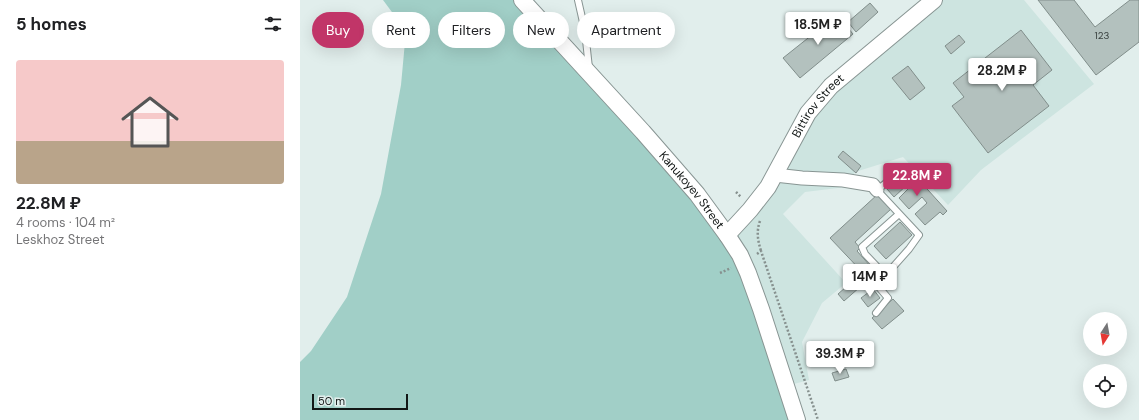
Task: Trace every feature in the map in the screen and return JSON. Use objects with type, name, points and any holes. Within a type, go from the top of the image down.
[{"type":"street","name":"Kanukoyev Street","points":[[522,0],[643,132],[692,188],[727,235],[740,255],[762,309],[797,420]]},
{"type":"street","name":"Bittirov Street","points":[[727,235],[768,187],[808,114],[831,86],[934,0]]},
{"type":"street","points":[[775,175],[843,180],[873,185],[877,190]]},
{"type":"lane","points":[[578,0],[585,32],[591,77]]},
{"type":"lane","points":[[876,312],[888,298],[877,286],[919,235],[877,190],[900,172]]},
{"type":"lane","points":[[886,276],[866,254],[862,247],[900,214]]},
{"type":"path","points":[[736,192],[741,197]]},
{"type":"path","points":[[757,216],[760,221],[757,229],[761,252],[818,420]]},
{"type":"path","points":[[757,254],[761,252]]},
{"type":"path","points":[[720,273],[731,267]]},
{"type":"shaded area","points":[[934,0],[1024,0],[1094,84],[981,170],[948,205],[903,157],[855,172],[846,187],[805,192],[783,214],[846,283],[822,303],[802,342],[809,380],[786,386],[727,235],[808,113]]},
{"type":"green space","points":[[383,0],[522,0],[532,12],[513,12],[513,48],[564,48],[727,235],[797,420],[300,420],[300,362],[311,351],[347,297],[381,194],[401,85],[404,48],[430,48],[430,12],[392,12]]},
{"type":"building","points":[[1038,0],[1074,0],[1095,27],[1130,0],[1139,0],[1139,42],[1096,75]]},
{"type":"building","points":[[870,3],[878,12],[856,32],[848,22]]},
{"type":"building","points":[[837,15],[853,34],[800,78],[783,58]]},
{"type":"building","points":[[1021,30],[1052,70],[1033,85],[1049,106],[988,153],[952,106],[964,97],[953,83]]},
{"type":"building","points":[[959,35],[965,42],[951,54],[945,46]]},
{"type":"building","points":[[908,66],[925,88],[910,100],[892,78]]},
{"type":"building","points":[[843,151],[861,166],[856,173],[838,157]]},
{"type":"building","points":[[909,169],[947,211],[943,215],[940,212],[925,225],[915,214],[927,203],[922,197],[909,209],[899,198],[910,187],[908,184],[894,197],[887,189]]},
{"type":"building","points":[[878,194],[891,209],[855,242],[860,248],[857,251],[872,268],[865,275],[830,238]]},
{"type":"building","points":[[900,222],[912,235],[886,259],[874,246]]},
{"type":"building","points":[[854,280],[860,287],[844,301],[838,294]]},
{"type":"building","points":[[873,289],[880,298],[868,307],[861,298]]},
{"type":"building","points":[[893,299],[904,311],[882,329],[872,318]]},
{"type":"building","points":[[846,369],[849,377],[835,381],[832,373]]}]
